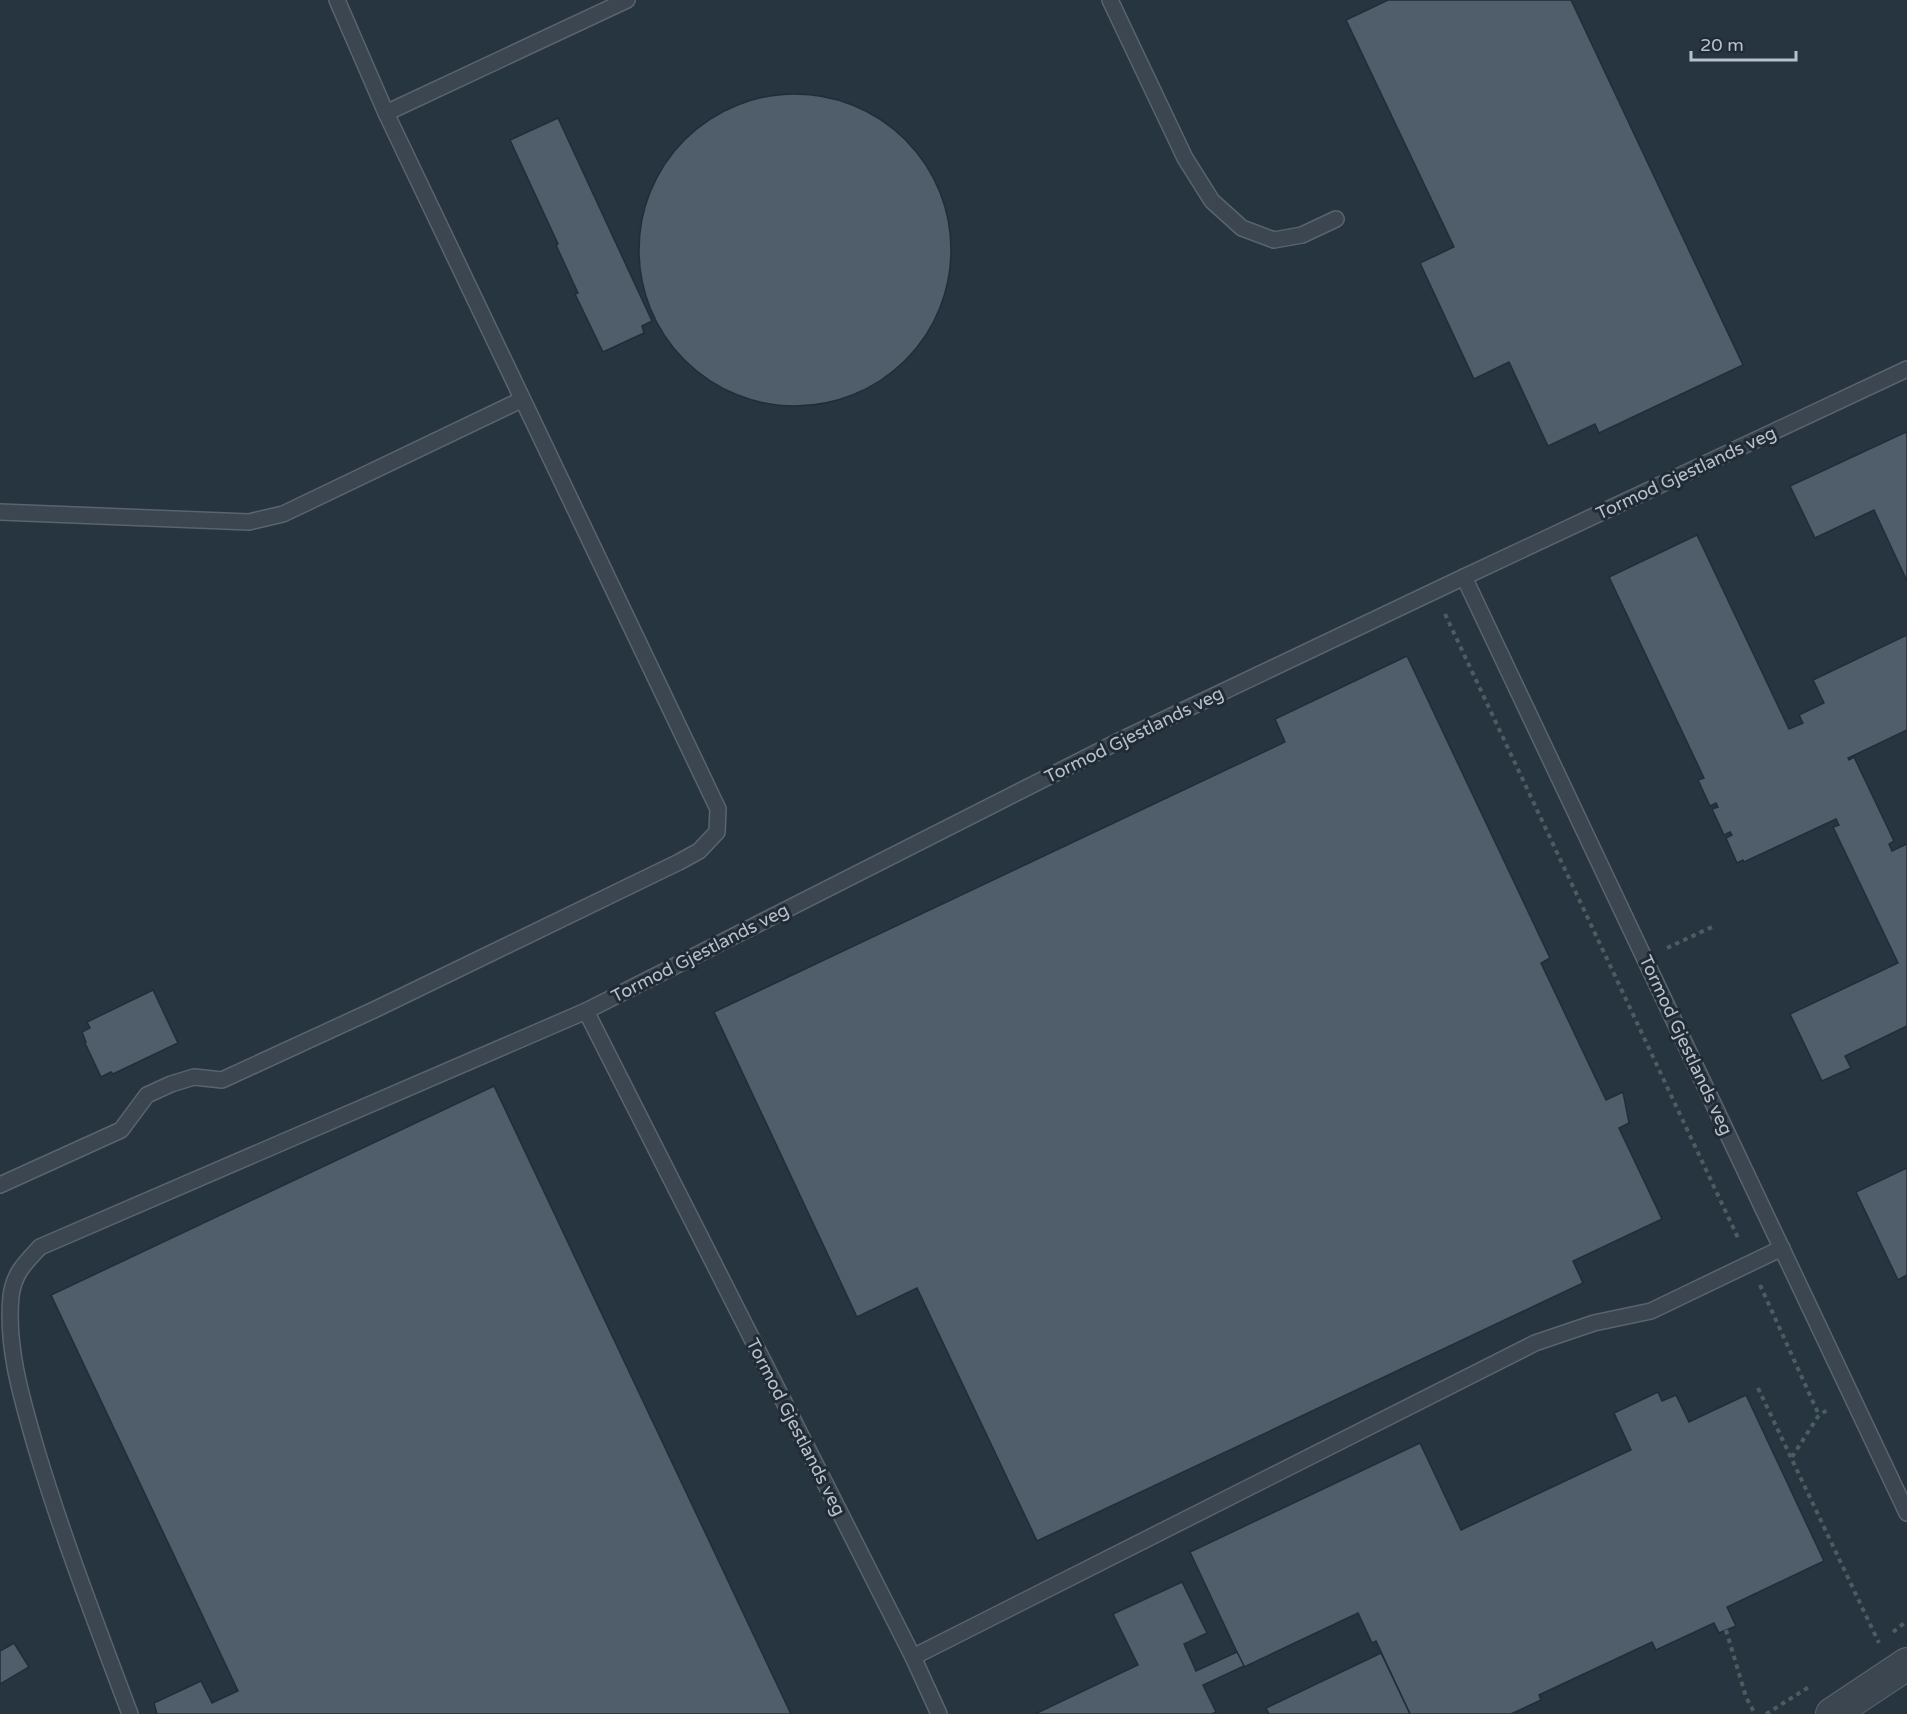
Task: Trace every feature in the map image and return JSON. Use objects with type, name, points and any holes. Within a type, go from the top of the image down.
[{"type":"street","points":[[1832,1714],[1907,1664]]},
{"type":"lane","points":[[0,1185],[121,1130],[147,1095],[171,1084],[195,1077],[222,1080],[253,1066],[679,862],[699,851],[717,832],[718,809],[521,400],[386,113],[337,0]]},
{"type":"lane","points":[[386,113],[627,0]]},
{"type":"lane","points":[[1110,0],[1185,158],[1212,201],[1242,228],[1274,240],[1302,235],[1336,219]]},
{"type":"lane","name":"Tormod Gjestlands veg","points":[[939,1714],[913,1657],[586,1011],[1115,743],[1907,369]]},
{"type":"lane","points":[[0,512],[249,522],[283,514],[521,400]]},
{"type":"lane","name":"Tormod Gjestlands veg","points":[[1464,577],[1907,1513]]},
{"type":"lane","points":[[130,1714],[56,1514],[18,1385],[10,1331],[11,1295],[19,1269],[40,1247],[586,1011]]},
{"type":"lane","points":[[913,1657],[1535,1343],[1594,1323],[1651,1311],[1782,1248]]},
{"type":"path","points":[[1435,591],[1819,1415]]},
{"type":"path","points":[[1758,1388],[1880,1643]]},
{"type":"path","points":[[1791,1458],[1819,1415],[1850,1395]]},
{"type":"path","points":[[1726,1630],[1746,1697],[1755,1714]]},
{"type":"building","points":[[1388,0],[1571,0],[1743,365],[1599,433],[1595,424],[1548,446],[1509,362],[1474,379],[1420,263],[1454,247],[1346,20]]},
{"type":"building","points":[[795,94],[825,97],[855,106],[882,120],[905,140],[925,163],[939,190],[948,220],[951,250],[948,280],[939,310],[925,337],[905,360],[882,380],[855,394],[825,403],[795,406],[765,403],[735,394],[708,380],[685,360],[665,337],[651,310],[642,280],[639,250],[642,220],[651,190],[665,163],[685,140],[708,120],[735,106],[765,97]]},
{"type":"building","points":[[558,118],[652,321],[642,326],[644,333],[603,352],[575,294],[578,293],[556,245],[558,244],[510,140]]},
{"type":"building","points":[[1906,432],[1907,581],[1874,510],[1815,538],[1790,486]]},
{"type":"building","points":[[1697,535],[1789,729],[1803,723],[1799,715],[1824,703],[1813,680],[1907,635],[1907,730],[1848,758],[1849,760],[1854,757],[1894,841],[1889,844],[1892,851],[1907,844],[1907,1026],[1845,1056],[1851,1068],[1822,1081],[1790,1014],[1898,963],[1833,827],[1839,825],[1836,819],[1744,862],[1743,860],[1737,863],[1726,838],[1732,835],[1730,832],[1724,835],[1712,809],[1718,807],[1716,803],[1710,806],[1698,780],[1704,778],[1609,577]]},
{"type":"building","points":[[1407,656],[1550,958],[1541,963],[1606,1100],[1623,1092],[1629,1123],[1619,1128],[1662,1219],[1573,1261],[1583,1283],[1037,1541],[917,1288],[857,1317],[714,1012],[1285,742],[1275,719]]},
{"type":"building","points":[[153,990],[178,1043],[113,1074],[111,1072],[101,1077],[82,1032],[90,1028],[87,1022]]},
{"type":"building","points":[[494,1086],[791,1714],[157,1714],[154,1703],[201,1681],[212,1703],[238,1691],[51,1295]]},
{"type":"building","points":[[1907,1168],[1907,1275],[1898,1280],[1856,1192]]},
{"type":"building","points":[[1658,1392],[1662,1401],[1676,1395],[1689,1422],[1746,1395],[1824,1561],[1727,1607],[1736,1626],[1719,1633],[1714,1623],[1656,1650],[1652,1642],[1539,1695],[1541,1700],[1511,1714],[1410,1714],[1376,1641],[1372,1643],[1358,1613],[1244,1667],[1190,1552],[1420,1443],[1461,1530],[1631,1450],[1614,1413]]},
{"type":"building","points":[[1182,1582],[1207,1633],[1184,1644],[1196,1671],[1237,1652],[1244,1666],[1203,1685],[1216,1712],[1212,1714],[1035,1714],[1138,1665],[1113,1614]]},
{"type":"building","points":[[14,1643],[29,1667],[0,1684],[0,1651]]},
{"type":"building","points":[[1381,1653],[1410,1714],[1269,1714],[1266,1708]]}]
